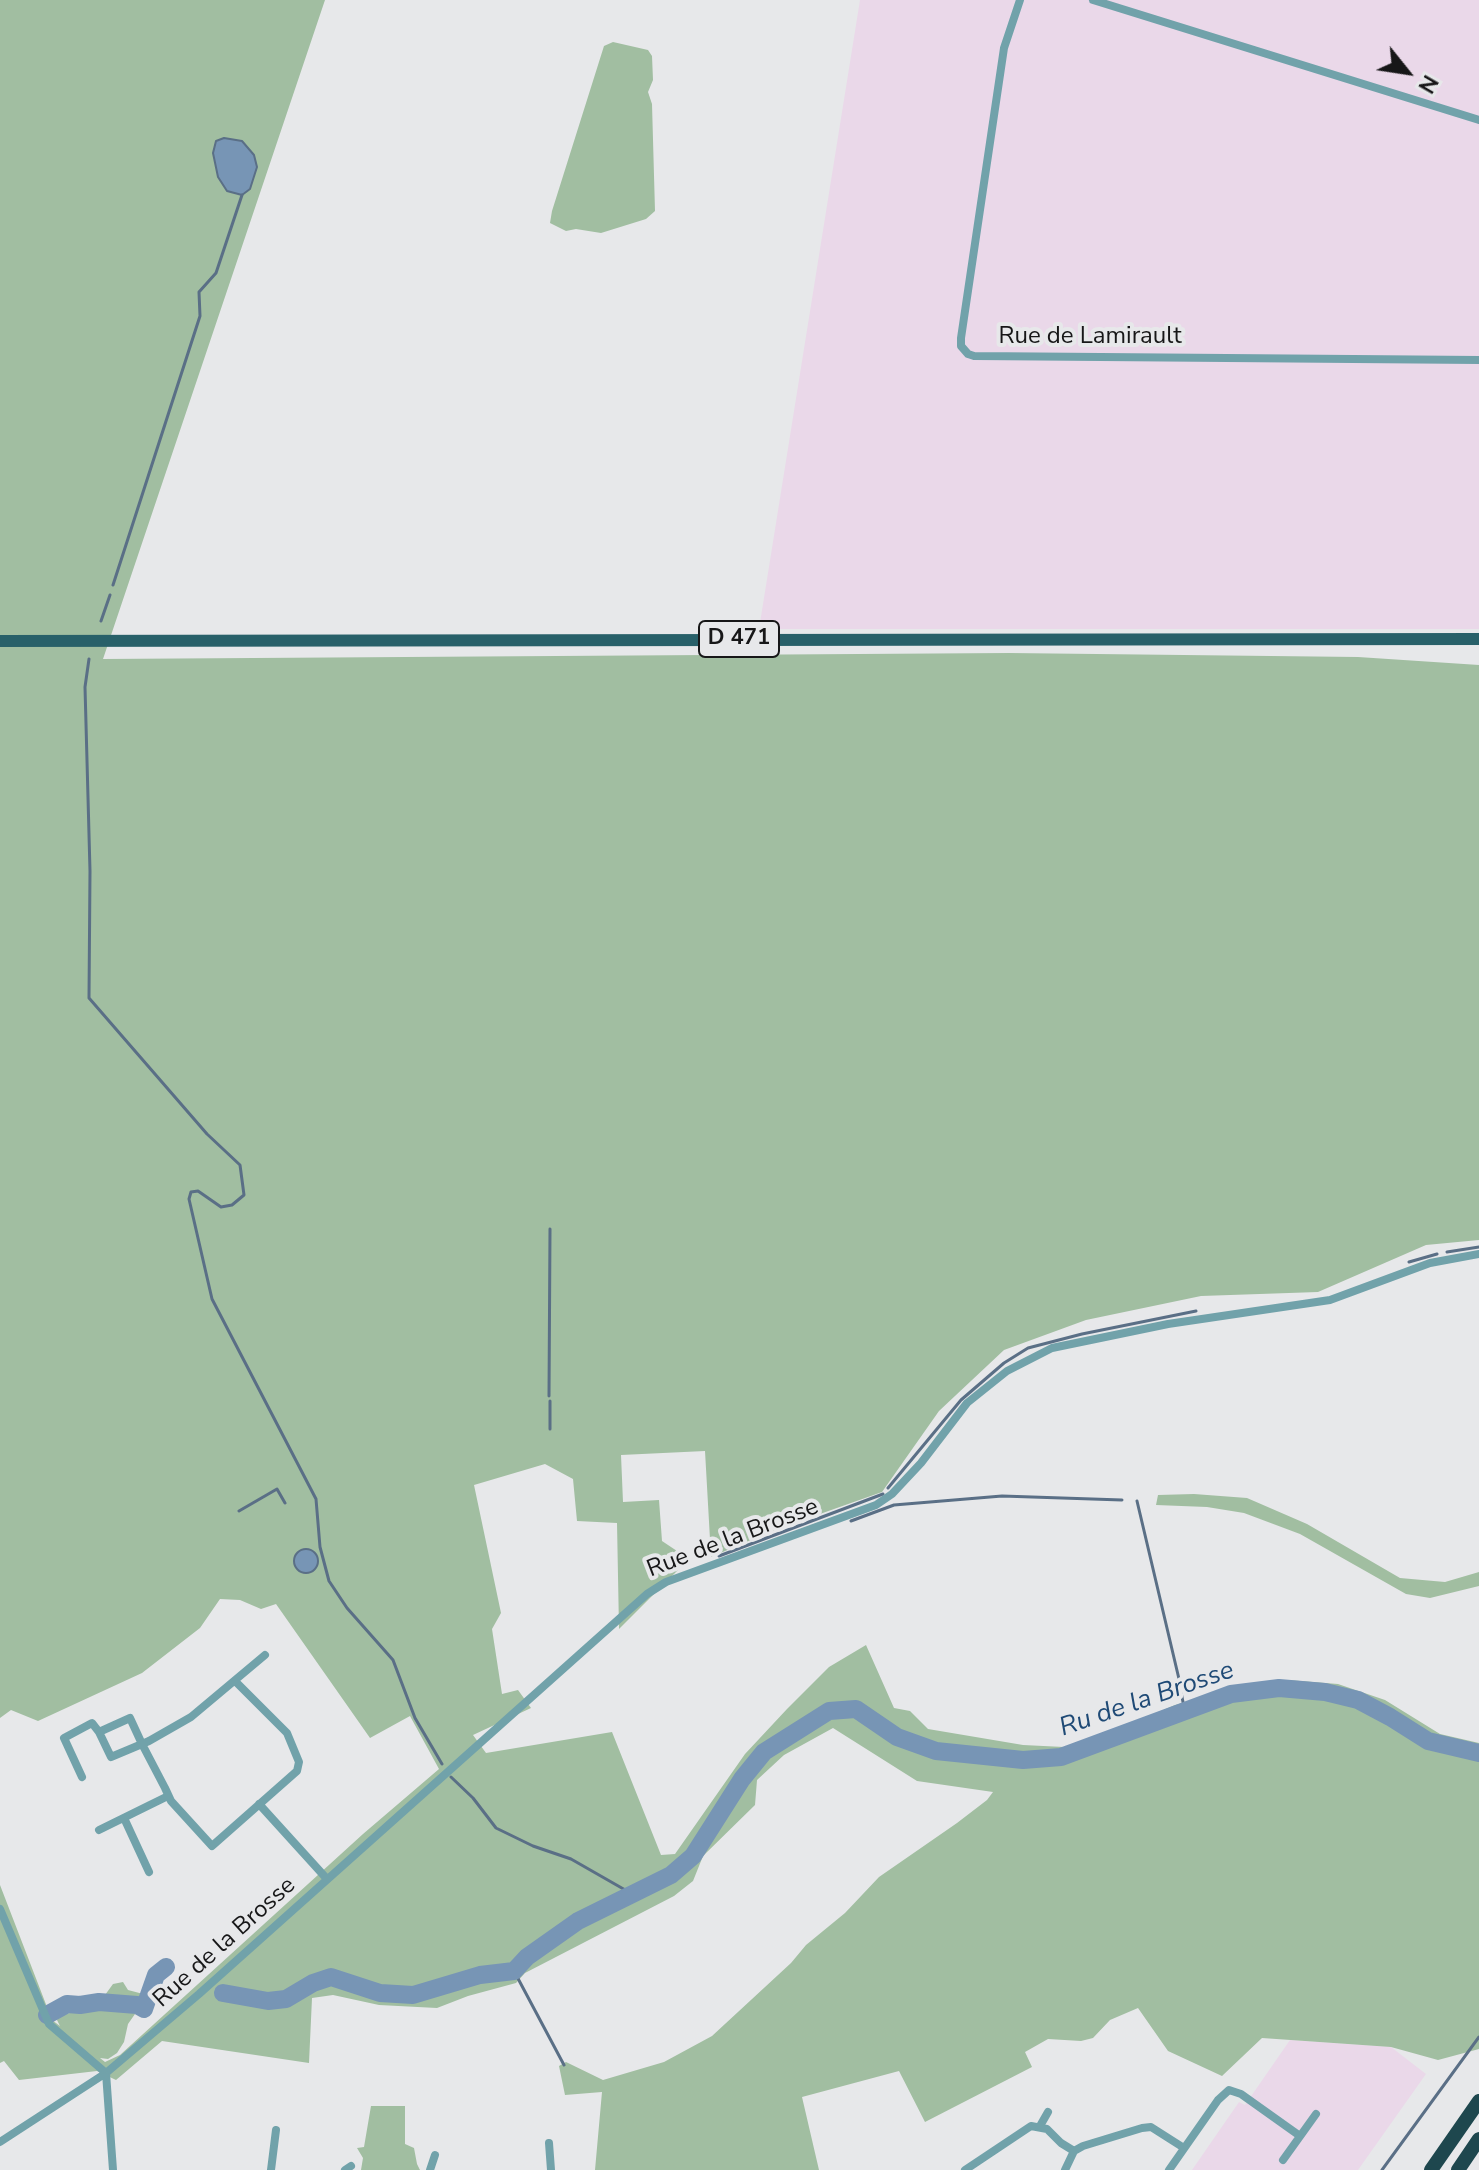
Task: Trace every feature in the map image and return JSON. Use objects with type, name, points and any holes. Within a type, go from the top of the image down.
[{"type":"highway","points":[[1431,2170],[1479,2101]]},
{"type":"highway","points":[[1458,2170],[1479,2139]]},
{"type":"main road","name":"D 471","points":[[0,641],[1479,639]]},
{"type":"street","name":"Rue de Lamirault","points":[[1020,0],[1004,48],[961,338],[961,346],[968,354],[1479,360]]},
{"type":"street","points":[[1093,0],[1479,120]]},
{"type":"street","name":"Rue de la Brosse","points":[[0,2142],[106,2073],[647,1594],[666,1582],[876,1505],[892,1494],[921,1463],[967,1403],[1007,1371],[1052,1348],[1168,1324],[1330,1300],[1430,1263],[1479,1254]]},
{"type":"street","points":[[82,1777],[64,1738],[92,1723],[111,1757],[191,1717],[265,1655]]},
{"type":"street","points":[[99,1732],[130,1718],[168,1796],[212,1846],[297,1771],[299,1762],[287,1733],[235,1681]]},
{"type":"street","points":[[99,1830],[168,1796]]},
{"type":"street","points":[[259,1804],[327,1879]]},
{"type":"street","points":[[124,1818],[149,1872]]},
{"type":"street","points":[[0,1909],[51,2029],[106,2073],[113,2170]]},
{"type":"street","points":[[1169,2170],[1218,2100],[1229,2090],[1241,2094],[1300,2136]]},
{"type":"street","points":[[1040,2126],[1048,2112]]},
{"type":"street","points":[[1283,2160],[1316,2114]]},
{"type":"street","points":[[965,2170],[1031,2126],[1040,2126],[1074,2151]]},
{"type":"street","points":[[1065,2170],[1074,2151],[1083,2146],[1151,2127],[1184,2148]]},
{"type":"street","points":[[273,2170],[276,2130]]},
{"type":"street","points":[[549,2143],[551,2170]]},
{"type":"street","points":[[430,2170],[435,2155]]},
{"type":"shaded area","points":[[860,0],[1479,0],[1479,629],[759,629]]},
{"type":"shaded area","points":[[1290,2040],[1391,2047],[1426,2074],[1358,2170],[1192,2170],[1239,2102],[1245,2105]]},
{"type":"green space","points":[[0,0],[325,0],[103,659],[1009,653],[1358,657],[1479,665],[1479,1240],[1426,1245],[1318,1292],[1201,1296],[1086,1320],[1004,1350],[939,1411],[882,1492],[772,1531],[711,1557],[705,1451],[621,1455],[623,1502],[659,1500],[662,1541],[689,1559],[619,1629],[617,1523],[577,1521],[573,1479],[545,1464],[474,1485],[501,1613],[492,1629],[502,1694],[518,1690],[531,1708],[473,1735],[486,1753],[612,1732],[661,1855],[675,1854],[745,1754],[787,1709],[829,1667],[866,1645],[894,1708],[910,1711],[928,1729],[1023,1745],[1064,1747],[1105,1735],[1175,1705],[1243,1686],[1288,1680],[1338,1684],[1385,1700],[1440,1734],[1479,1743],[1479,2049],[1438,2060],[1391,2047],[1262,2038],[1222,2076],[1168,2051],[1138,2008],[1110,2020],[1093,2038],[1081,2041],[1048,2039],[1025,2052],[1032,2067],[925,2122],[899,2071],[802,2097],[819,2170],[595,2170],[602,2092],[565,2095],[559,2066],[566,2062],[603,2080],[664,2062],[712,2036],[791,1963],[806,1945],[845,1913],[879,1877],[957,1823],[993,1792],[917,1781],[833,1728],[784,1755],[757,1780],[755,1805],[703,1856],[693,1881],[674,1896],[525,1973],[516,1983],[437,2008],[379,2005],[333,1995],[312,1998],[309,2063],[162,2041],[116,2080],[97,2071],[19,2080],[4,2061],[0,2063],[0,1885],[52,2020],[60,2026],[57,2020],[59,2015],[102,2007],[105,1995],[113,1984],[123,1982],[128,1990],[147,1995],[148,2006],[135,2014],[128,2024],[124,2042],[117,2053],[108,2059],[100,2058],[105,2062],[120,2055],[439,1769],[410,1716],[370,1738],[276,1604],[261,1609],[240,1600],[220,1599],[200,1628],[142,1673],[38,1721],[11,1710],[0,1718]]},
{"type":"green space","points":[[613,42],[648,50],[652,56],[653,80],[648,92],[652,104],[655,211],[646,219],[601,233],[576,229],[566,231],[550,223],[552,211],[604,46]]},
{"type":"green space","points":[[1158,1495],[1247,1498],[1307,1524],[1400,1578],[1445,1582],[1479,1572],[1479,1586],[1430,1598],[1406,1594],[1300,1534],[1244,1513],[1207,1507],[1156,1505]]},
{"type":"green space","points":[[371,2106],[405,2106],[405,2144],[414,2148],[420,2170],[361,2170],[363,2158],[357,2148],[364,2147]]},
{"type":"water","points":[[224,138],[242,141],[254,155],[257,167],[250,189],[242,195],[227,191],[218,177],[213,153],[216,141]]},
{"type":"water","points":[[306,1549],[314,1553],[318,1561],[314,1569],[306,1573],[298,1569],[294,1561],[298,1553]]},
{"type":"waterway","points":[[113,585],[200,316],[199,292],[216,273],[242,195]]},
{"type":"waterway","points":[[101,621],[110,595]]},
{"type":"waterway","points":[[89,659],[85,687],[90,871],[89,998],[207,1134],[240,1165],[244,1195],[232,1205],[221,1207],[198,1191],[191,1192],[189,1199],[212,1299],[316,1499],[320,1547],[329,1581],[347,1608],[393,1660],[415,1718],[442,1764]]},
{"type":"waterway","points":[[549,1396],[550,1229]]},
{"type":"waterway","points":[[1447,1252],[1479,1247]]},
{"type":"waterway","points":[[1409,1262],[1437,1254]]},
{"type":"waterway","points":[[888,1488],[961,1400],[1004,1363],[1028,1348],[1196,1311]]},
{"type":"waterway","points":[[550,1401],[550,1429]]},
{"type":"waterway","points":[[239,1511],[277,1489],[285,1503]]},
{"type":"waterway","points":[[719,1556],[883,1494]]},
{"type":"waterway","points":[[851,1521],[894,1505],[1002,1496],[1122,1500]]},
{"type":"waterway","points":[[1137,1501],[1179,1679]]},
{"type":"waterway","points":[[1179,1682],[1185,1712]]},
{"type":"waterway","name":"Ru de la Brosse","points":[[223,1993],[268,2001],[286,1999],[313,1983],[331,1977],[380,1993],[413,1995],[480,1975],[514,1971],[527,1957],[578,1921],[671,1875],[693,1856],[742,1779],[764,1752],[829,1711],[856,1709],[897,1737],[936,1751],[1023,1760],[1061,1757],[1231,1694],[1279,1688],[1325,1692],[1358,1700],[1428,1741],[1479,1753]]},
{"type":"waterway","points":[[451,1777],[473,1798],[496,1828],[533,1846],[571,1859],[634,1895]]},
{"type":"waterway","name":"Ru de la Brosse","points":[[47,2015],[67,2004],[99,2002],[137,2005],[144,2009],[156,1975],[166,1967]]},
{"type":"waterway","points":[[514,1971],[564,2065]]},
{"type":"waterway","points":[[1382,2170],[1479,2037]]}]
